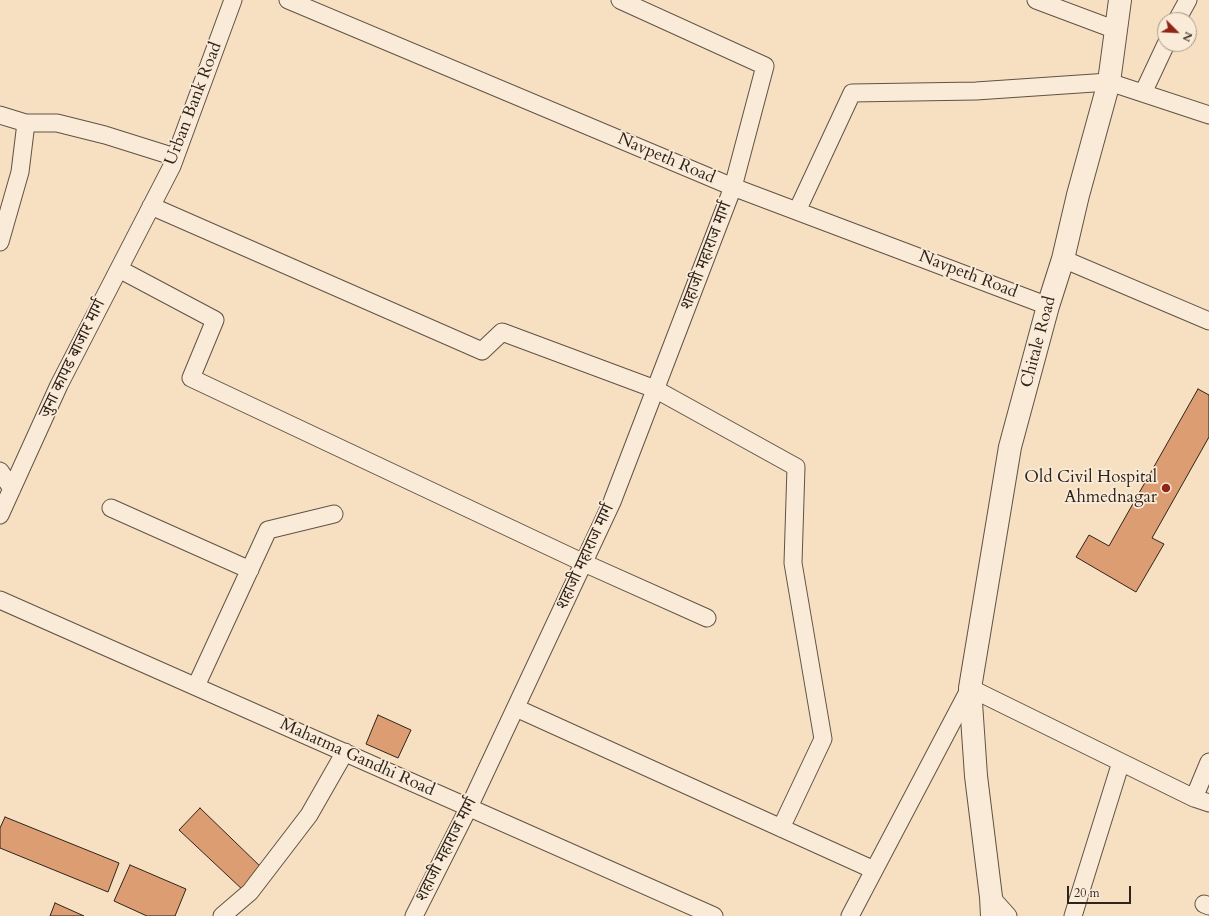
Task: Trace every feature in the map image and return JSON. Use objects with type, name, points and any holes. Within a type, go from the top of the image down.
[{"type":"street","name":"Navpeth Road","points":[[288,0],[733,187],[1048,306]]},
{"type":"street","name":"शहाजी महाराज मार्ग","points":[[414,916],[469,808],[612,502],[733,187],[765,66],[620,0]]},
{"type":"street","points":[[1036,0],[1116,30]]},
{"type":"street","name":"Chitale Road","points":[[992,906],[976,776],[970,688],[1010,447],[1048,306],[1063,259],[1078,195],[1109,82],[1120,0]]},
{"type":"street","points":[[1182,12],[1188,0]]},
{"type":"street","name":"Urban Bank Road","points":[[151,206],[175,157],[227,2]]},
{"type":"street","points":[[1143,93],[1162,52]]},
{"type":"street","points":[[797,211],[852,93],[976,91],[1109,82],[1209,115]]},
{"type":"street","points":[[0,115],[26,123],[57,123],[105,135],[175,157]]},
{"type":"street","points":[[0,242],[20,172],[26,123]]},
{"type":"street","points":[[151,206],[482,351],[502,332],[656,389],[796,467],[793,563],[823,739],[782,828]]},
{"type":"street","name":"जुना कापड बाजार मार्ग","points":[[0,515],[59,385],[151,206]]},
{"type":"street","points":[[1063,259],[1209,321]]},
{"type":"street","points":[[119,269],[215,320],[191,378],[584,563],[707,618]]},
{"type":"street","points":[[0,472],[12,489]]},
{"type":"street","points":[[112,508],[250,570]]},
{"type":"street","points":[[196,686],[268,530],[334,514]]},
{"type":"street","name":"Mahatma Gandhi Road","points":[[0,600],[714,916]]},
{"type":"street","points":[[850,916],[970,688],[1202,800],[1209,762]]},
{"type":"street","points":[[516,708],[874,870]]},
{"type":"street","points":[[222,916],[250,892],[309,814],[345,752]]},
{"type":"street","points":[[1073,916],[1121,762]]},
{"type":"street","points":[[992,906],[1008,916]]},
{"type":"building","points":[[1198,389],[1209,395],[1209,437],[1152,538],[1164,544],[1136,592],[1076,557],[1089,535],[1109,546]]},
{"type":"building","points":[[378,715],[411,730],[398,758],[366,744]]},
{"type":"building","points":[[200,808],[264,870],[244,891],[179,830]]},
{"type":"building","points":[[5,817],[119,863],[108,892],[0,848],[0,828]]},
{"type":"building","points":[[130,865],[186,889],[175,916],[147,916],[114,901]]},
{"type":"building","points":[[55,903],[84,916],[50,916]]},
{"type":"place","name":"Old Civil Hospital Ahmednagar","points":[[1166,488]]}]
